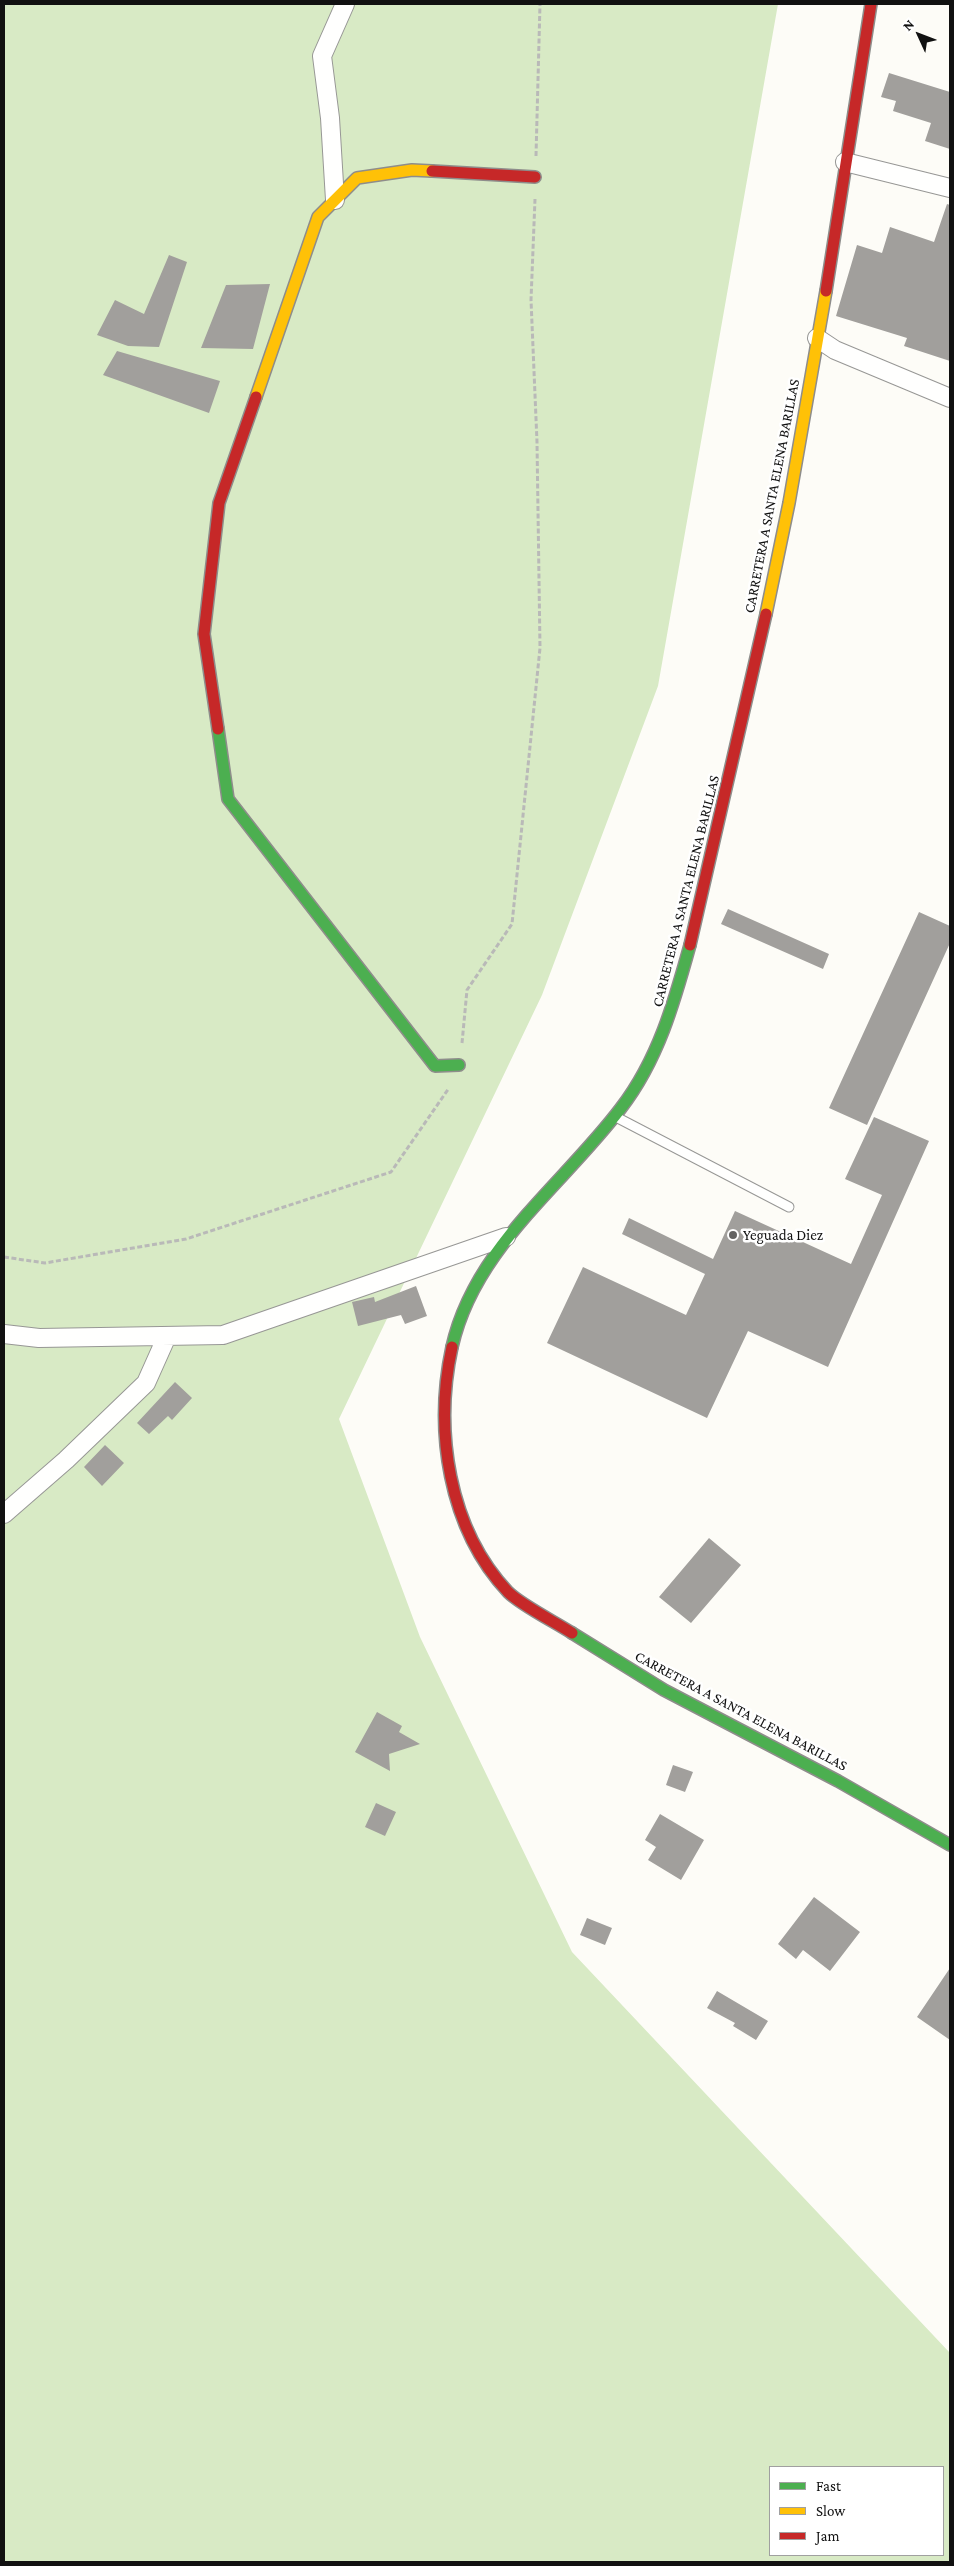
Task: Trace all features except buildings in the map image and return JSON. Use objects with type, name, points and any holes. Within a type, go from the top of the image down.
[{"type":"main road","name":"CARRETERA A SANTA ELENA BARILLAS","points":[[871,4],[792,488],[730,778],[676,998],[658,1046],[638,1081],[614,1116],[506,1237],[477,1282],[457,1327],[444,1392],[444,1441],[451,1485],[471,1536],[488,1570],[509,1593],[664,1690],[838,1781],[950,1845]]},
{"type":"main road","points":[[459,1065],[435,1066],[228,799],[204,634],[219,503],[318,217],[357,178],[412,170],[535,177]]},
{"type":"street","points":[[335,200],[330,118],[322,56],[345,4]]},
{"type":"street","points":[[845,162],[950,188]]},
{"type":"street","points":[[817,338],[835,350],[950,398]]},
{"type":"street","points":[[4,1334],[39,1338],[223,1335],[506,1237]]},
{"type":"street","points":[[4,1514],[66,1460],[146,1383],[167,1336]]},
{"type":"lane","points":[[614,1116],[789,1207]]},
{"type":"path","points":[[4,1257],[45,1263],[186,1239],[391,1172],[458,1074],[467,990],[512,924],[540,648],[537,442],[531,300],[540,4]]},
{"type":"green space","points":[[4,4],[778,4],[658,686],[542,995],[339,1419],[420,1637],[572,1952],[950,2353],[950,2562],[4,2562]]},
{"type":"traffic: fast","points":[[218,729],[228,799],[435,1066],[459,1065]]},
{"type":"traffic: fast","points":[[452,1347],[463,1311],[480,1279],[500,1248],[523,1219],[598,1136],[634,1090],[655,1051],[678,988],[690,945]]},
{"type":"traffic: fast","points":[[572,1633],[664,1690],[838,1781],[950,1845]]},
{"type":"traffic: slow","points":[[256,397],[318,217],[357,178],[412,170],[432,171]]},
{"type":"traffic: slow","points":[[766,614],[789,503],[826,291]]},
{"type":"traffic: jam","points":[[826,291],[871,4]]},
{"type":"traffic: jam","points":[[432,171],[535,177]]},
{"type":"traffic: jam","points":[[218,729],[204,634],[219,503],[256,397]]},
{"type":"traffic: jam","points":[[690,945],[766,614]]},
{"type":"traffic: jam","points":[[452,1347],[445,1411],[446,1444],[451,1477],[459,1508],[471,1538],[488,1567],[508,1592],[529,1608],[572,1633]]},
{"type":"place","name":"Yeguada Diez","points":[[733,1235]]}]
